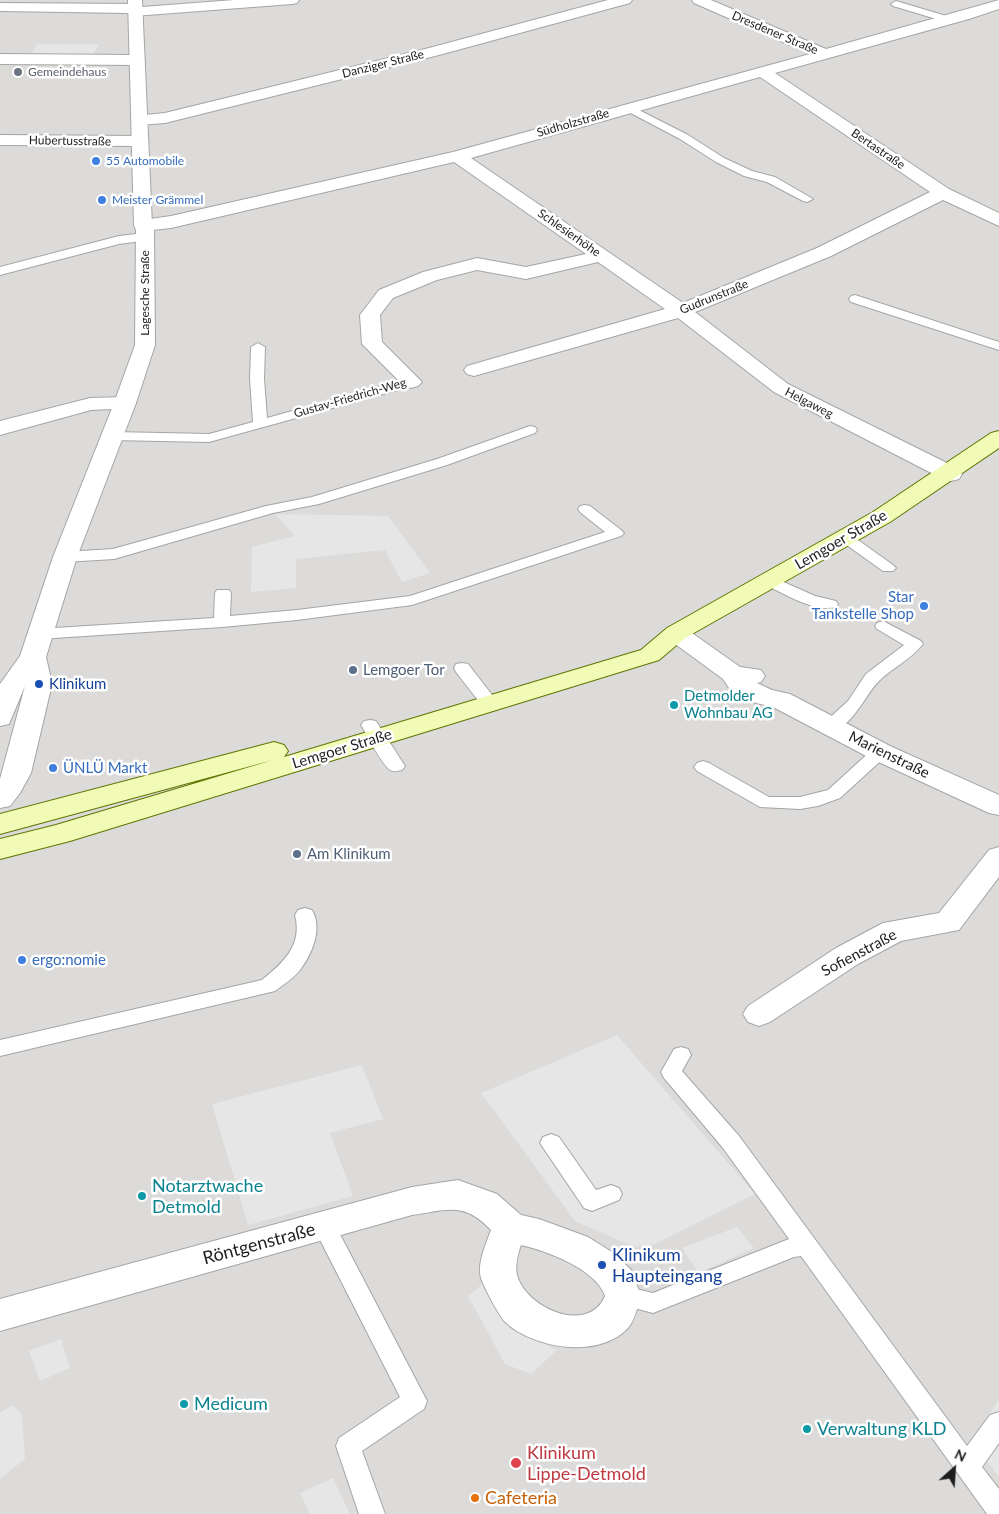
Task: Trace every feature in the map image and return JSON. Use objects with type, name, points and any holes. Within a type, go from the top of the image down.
[{"type":"main road","name":"Lemgoer Straße","points":[[0,848],[60,834],[485,698],[650,655],[676,633],[846,538],[951,474],[999,438]]},
{"type":"main road","name":"Lemgoer Straße","points":[[0,824],[374,732]]},
{"type":"street","points":[[0,7],[113,9],[134,6],[292,0]]},
{"type":"street","name":"Danziger Straße","points":[[140,120],[165,118],[434,52],[625,0]]},
{"type":"street","name":"Dresdener Straße","points":[[699,0],[824,54]]},
{"type":"street","name":"Südholzstraße","points":[[144,231],[171,222],[457,156],[957,18],[999,4]]},
{"type":"street","name":"Lagesche Straße","points":[[0,718],[13,684],[36,646],[65,556],[125,403],[145,345],[144,231],[134,6]]},
{"type":"street","points":[[957,18],[990,22]]},
{"type":"street","points":[[0,59],[137,60]]},
{"type":"street","name":"Bertastraße","points":[[761,71],[943,192],[999,220]]},
{"type":"street","name":"Hubertusstraße","points":[[0,140],[140,141]]},
{"type":"street","name":"Schlesierhöhe","points":[[457,156],[681,312]]},
{"type":"street","name":"Gudrunstraße","points":[[474,370],[681,312],[824,252],[943,192]]},
{"type":"street","name":"Gustav-Friedrich-Weg","points":[[411,382],[372,344],[370,315],[386,294],[430,276],[477,264],[526,273],[601,256]]},
{"type":"street","name":"Helgaweg","points":[[681,312],[781,388],[951,474]]},
{"type":"street","points":[[0,428],[90,404],[125,403]]},
{"type":"street","name":"Marienstraße","points":[[676,633],[733,674],[740,684],[765,698],[781,700],[880,752],[999,806]]},
{"type":"street","points":[[0,799],[18,773],[39,684],[36,646]]},
{"type":"street","name":"Sofienstraße","points":[[759,1014],[847,956],[894,931],[948,922],[999,858]]},
{"type":"street","name":"Röntgenstraße","points":[[0,1315],[412,1201],[458,1194],[485,1204],[497,1213],[510,1227]]},
{"type":"street","points":[[510,1227],[540,1234],[576,1248],[602,1265],[618,1281],[623,1296],[615,1316],[594,1331],[566,1331],[542,1325],[518,1310],[499,1277],[500,1254],[510,1227]]},
{"type":"lane","points":[[896,4],[957,18]]},
{"type":"lane","points":[[629,108],[684,136],[720,160],[748,174],[771,179],[808,199]]},
{"type":"lane","points":[[0,271],[119,240],[144,231]]},
{"type":"lane","points":[[856,299],[999,346]]},
{"type":"lane","points":[[258,347],[257,379],[260,423]]},
{"type":"lane","name":"Gustav-Friedrich-Weg","points":[[112,436],[209,438],[411,382]]},
{"type":"lane","points":[[65,556],[114,554],[271,509],[314,502],[442,462],[530,430]]},
{"type":"lane","points":[[36,646],[146,631],[297,615],[412,600],[616,533],[585,509]]},
{"type":"lane","points":[[846,538],[888,568]]},
{"type":"lane","points":[[770,581],[810,600],[830,604]]},
{"type":"lane","points":[[222,622],[223,593]]},
{"type":"lane","points":[[831,726],[854,705],[872,678],[915,644],[883,626]]},
{"type":"lane","points":[[462,668],[485,698]]},
{"type":"lane","points":[[374,732],[396,766]]},
{"type":"lane","points":[[703,767],[766,803],[800,803],[818,800],[834,794],[880,752]]},
{"type":"lane","points":[[0,1048],[268,986],[292,966],[305,941],[308,926],[305,915]]},
{"type":"lane","points":[[681,1054],[671,1072],[731,1142],[999,1510]]},
{"type":"lane","points":[[551,1143],[592,1202],[611,1194]]},
{"type":"lane","points":[[324,1226],[414,1401],[348,1446],[372,1514]]},
{"type":"lane","points":[[623,1296],[653,1303],[792,1248],[808,1246]]},
{"type":"lane","points":[[968,1466],[999,1423]]},
{"type":"shaded area","points":[[0,0],[999,0],[999,1514],[0,1514]]},
{"type":"shaded area","points":[[37,44],[99,44],[93,55],[31,55]]},
{"type":"shaded area","points":[[275,514],[388,516],[430,573],[402,582],[385,550],[296,559],[296,588],[251,592],[252,547],[295,536]]},
{"type":"shaded area","points":[[617,1035],[755,1194],[655,1244],[635,1247],[575,1221],[481,1093]]},
{"type":"shaded area","points":[[362,1065],[383,1119],[330,1133],[353,1196],[248,1225],[212,1104]]},
{"type":"shaded area","points":[[737,1227],[754,1248],[698,1273],[682,1248]]},
{"type":"shaded area","points":[[492,1276],[526,1335],[557,1350],[531,1374],[505,1364],[468,1296]]},
{"type":"shaded area","points":[[61,1339],[70,1368],[40,1381],[29,1351]]},
{"type":"shaded area","points":[[999,1400],[999,1477],[971,1440]]},
{"type":"shaded area","points":[[12,1405],[22,1414],[25,1459],[0,1479],[0,1413]]},
{"type":"shaded area","points":[[333,1478],[350,1514],[310,1514],[300,1493]]},
{"type":"place","name":"Gemeindehaus","points":[[18,72]]},
{"type":"place","name":"55 Automobile","points":[[96,161]]},
{"type":"place","name":"Meister Grämmel","points":[[102,200]]},
{"type":"place","name":"Star Tankstelle Shop","points":[[924,606]]},
{"type":"place","name":"Lemgoer Tor","points":[[353,670]]},
{"type":"place","name":"Klinikum","points":[[39,684]]},
{"type":"place","name":"Detmolder Wohnbau AG","points":[[674,705]]},
{"type":"place","name":"ÜNLÜ Markt","points":[[53,768]]},
{"type":"place","name":"Am Klinikum","points":[[297,854]]},
{"type":"place","name":"ergo:nomie","points":[[22,960]]},
{"type":"place","name":"Notarztwache Detmold","points":[[142,1196]]},
{"type":"place","name":"Klinikum Haupteingang","points":[[602,1265]]},
{"type":"place","name":"Medicum","points":[[184,1404]]},
{"type":"place","name":"Verwaltung KLD","points":[[807,1429]]},
{"type":"place","name":"Klinikum Lippe-Detmold","points":[[516,1463]]},
{"type":"place","name":"Cafeteria","points":[[475,1498]]}]
